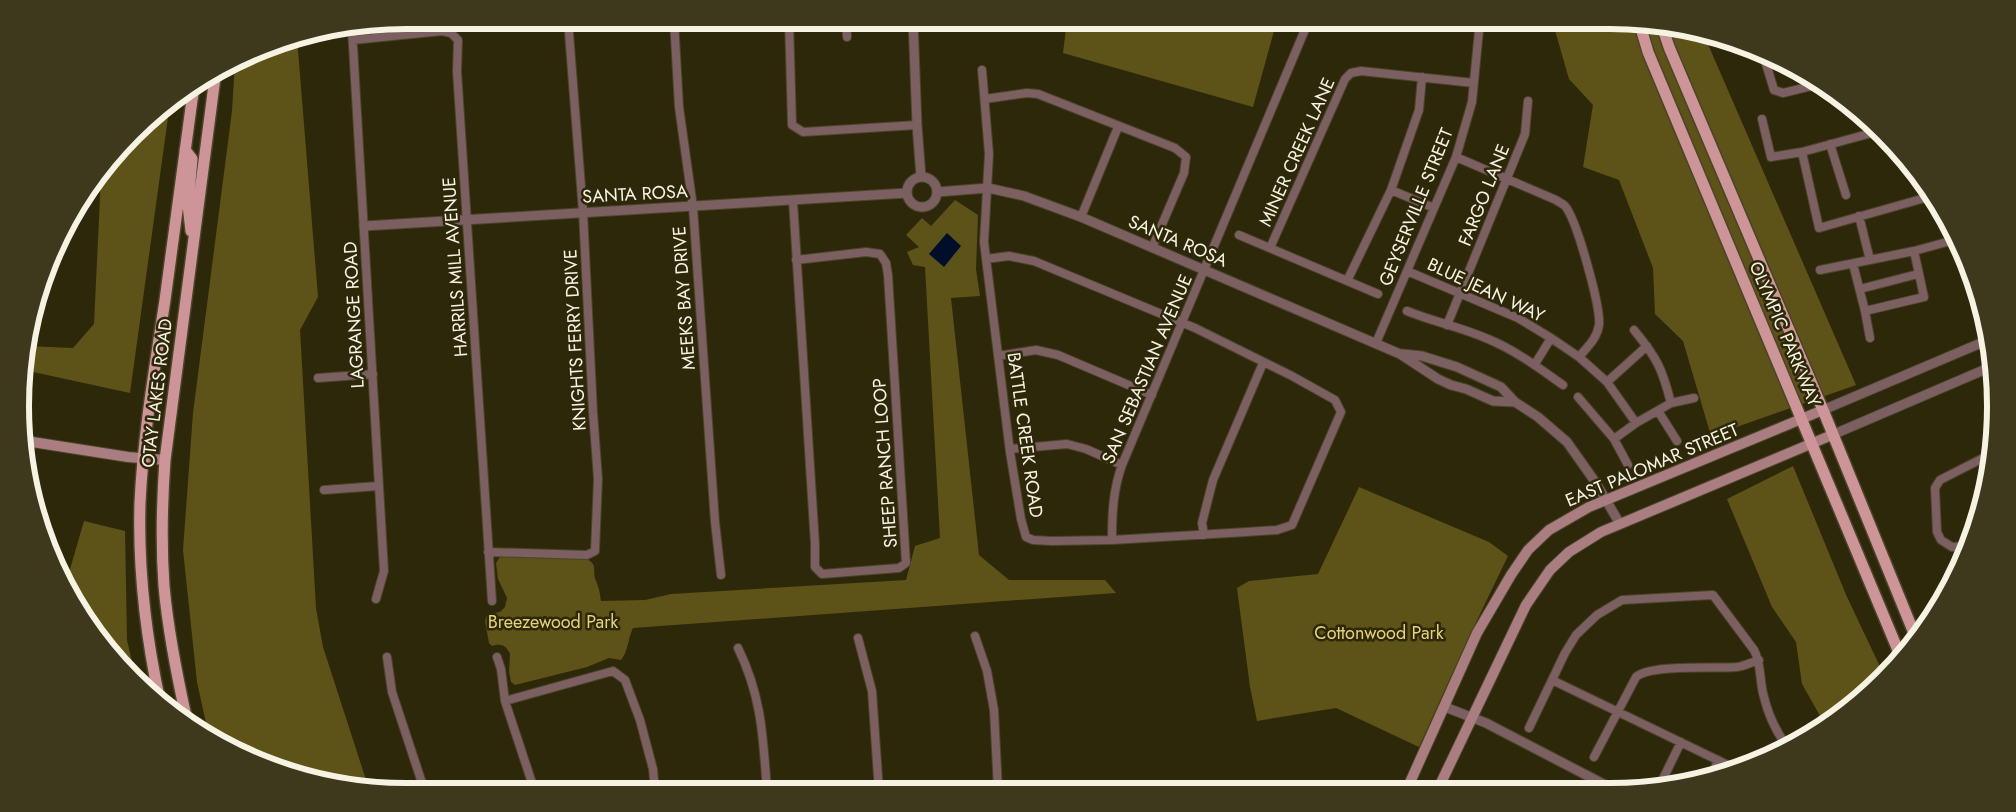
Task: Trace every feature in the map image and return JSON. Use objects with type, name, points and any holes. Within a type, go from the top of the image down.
[{"type":"main road","name":"OLYMPIC PARKWAY","points":[[1642,31],[1648,52],[1898,650]]},
{"type":"main road","name":"OLYMPIC PARKWAY","points":[[1664,33],[1823,410],[1913,631]]},
{"type":"main road","name":"OTAY LAKES ROAD","points":[[185,712],[177,676],[164,588],[162,501],[165,460],[215,80]]},
{"type":"main road","name":"OTAY LAKES ROAD","points":[[158,690],[142,575],[140,518],[144,458],[193,94]]},
{"type":"main road","points":[[185,150],[192,160],[188,205],[194,245]]},
{"type":"main road","name":"EAST PALOMAR STREET","points":[[1410,783],[1477,633],[1528,550],[1549,530],[1589,506],[1703,461],[1823,410]]},
{"type":"main road","points":[[1441,783],[1526,605],[1550,570],[1569,552],[1601,532],[1832,435]]},
{"type":"main road","points":[[31,443],[165,460]]},
{"type":"street","name":"KNIGHTS FERRY DRIVE","points":[[488,552],[587,555],[595,552],[598,479],[583,212],[569,29]]},
{"type":"street","name":"MEEKS BAY DRIVE","points":[[675,29],[679,107],[693,207],[715,522],[722,575]]},
{"type":"street","points":[[789,29],[792,125],[803,132],[917,125]]},
{"type":"street","points":[[847,29],[847,37]]},
{"type":"street","points":[[913,29],[921,177]]},
{"type":"street","name":"SAN SEBASTIAN AVENUE","points":[[1112,540],[1113,499],[1122,465],[1305,29]]},
{"type":"street","name":"GEYSERVILLE STREET","points":[[1376,343],[1456,157],[1472,102],[1479,29]]},
{"type":"street","name":"HARRILS MILL AVENUE","points":[[353,40],[442,31],[451,33],[458,40],[457,71],[492,602]]},
{"type":"street","name":"LAGRANGE ROAD","points":[[352,33],[384,571],[376,598]]},
{"type":"street","points":[[1766,63],[1774,90],[1783,93],[1811,86]]},
{"type":"street","name":"BATTLE CREEK ROAD","points":[[982,70],[989,154],[984,223],[986,259],[1010,449],[1021,519],[1026,536],[1033,540],[1052,541],[1112,540],[1277,530],[1292,525],[1341,412],[1335,400],[1264,363]]},
{"type":"street","name":"MINER CREEK LANE","points":[[1270,248],[1345,79],[1351,73],[1361,71],[1474,83]]},
{"type":"street","points":[[1347,281],[1391,190],[1419,110],[1422,77]]},
{"type":"street","points":[[985,99],[1027,93],[1038,94],[1175,148],[1186,157],[1184,173],[1152,248]]},
{"type":"street","name":"FARGO LANE","points":[[1447,325],[1525,134],[1528,101]]},
{"type":"street","points":[[1762,119],[1771,157],[1802,152],[1871,133]]},
{"type":"street","points":[[1081,217],[1118,127]]},
{"type":"street","points":[[1830,144],[1846,195]]},
{"type":"street","points":[[1802,152],[1818,228],[1925,198]]},
{"type":"street","points":[[1456,157],[1556,200],[1565,206],[1574,221],[1584,254],[1599,321],[1598,331],[1593,340],[1578,357]]},
{"type":"street","points":[[921,177],[930,180],[936,187],[937,192],[931,204],[923,207],[914,204],[907,193],[913,181],[921,177]]},
{"type":"street","name":"SANTA ROSA","points":[[937,192],[988,188],[1024,196],[1081,217],[1376,343],[1400,354],[1438,379],[1451,385],[1493,400],[1515,402]]},
{"type":"street","points":[[1391,190],[1434,208]]},
{"type":"street","name":"SANTA ROSA","points":[[364,226],[907,193]]},
{"type":"street","name":"SHEEP RANCH LOOP","points":[[793,200],[796,260],[815,567],[822,574],[899,568],[906,563],[886,263],[880,254],[866,252],[796,260]]},
{"type":"street","points":[[1859,216],[1870,260]]},
{"type":"street","points":[[1239,235],[1378,294]]},
{"type":"street","points":[[1820,270],[1914,251],[1949,241]]},
{"type":"street","points":[[1866,311],[1924,297],[1914,251]]},
{"type":"street","points":[[986,259],[1009,256],[1034,261],[1182,323],[1264,363],[1214,480],[1202,524],[1204,535]]},
{"type":"street","points":[[1853,264],[1866,311],[1870,338]]},
{"type":"street","name":"BLUE JEAN WAY","points":[[1407,271],[1518,318],[1551,338],[1578,357],[1607,382],[1636,423]]},
{"type":"street","points":[[1860,289],[1918,274]]},
{"type":"street","points":[[1407,311],[1489,339],[1535,364],[1563,386]]},
{"type":"street","points":[[1634,330],[1662,370],[1671,403]]},
{"type":"street","points":[[1535,364],[1551,338]]},
{"type":"street","name":"EAST PALOMAR STREET","points":[[1823,410],[1982,343]]},
{"type":"street","points":[[1607,382],[1647,346]]},
{"type":"street","points":[[998,356],[1036,350],[1058,356],[1152,395]]},
{"type":"street","name":"SANTA ROSA","points":[[1400,354],[1422,356],[1477,375],[1501,387],[1515,402],[1538,417],[1567,442],[1583,463],[1620,524]]},
{"type":"street","points":[[1832,435],[1985,369]]},
{"type":"street","points":[[318,378],[373,374]]},
{"type":"street","points":[[1578,398],[1614,439],[1628,465]]},
{"type":"street","points":[[1614,439],[1636,423],[1671,403],[1694,398]]},
{"type":"street","points":[[1658,411],[1676,441]]},
{"type":"street","points":[[1010,449],[1067,444],[1086,449],[1122,465]]},
{"type":"street","points":[[1960,546],[1952,547],[1941,540],[1937,532],[1935,488],[1940,480],[1984,458]]},
{"type":"street","points":[[324,490],[378,486]]},
{"type":"street","points":[[1530,728],[1552,680],[1576,635],[1597,615],[1622,600],[1713,595],[1754,650],[1759,660],[1764,696],[1783,741]]},
{"type":"street","points":[[975,636],[987,671],[994,710],[998,783]]},
{"type":"street","points":[[858,638],[872,691],[878,783]]},
{"type":"street","points":[[738,648],[755,687],[761,718],[765,783]]},
{"type":"street","points":[[388,657],[392,692],[422,783]]},
{"type":"street","points":[[497,658],[501,669],[505,700],[533,783]]},
{"type":"street","points":[[1594,757],[1636,676],[1646,671],[1739,667],[1759,660]]},
{"type":"street","points":[[505,700],[613,671],[625,680],[640,720],[653,769],[654,783]]},
{"type":"street","points":[[1552,680],[1727,764]]},
{"type":"street","points":[[1445,707],[1471,717],[1601,783]]},
{"type":"street","points":[[1663,779],[1681,742]]},
{"type":"street","points":[[1715,768],[1718,760]]},
{"type":"green space","points":[[1066,29],[1275,29],[1253,107],[1063,53]]},
{"type":"green space","points":[[1555,29],[1610,29],[1659,32],[1707,42],[1856,385],[1711,436],[1683,341],[1655,314],[1653,268],[1619,180],[1583,167],[1593,105],[1569,79]]},
{"type":"green space","points":[[298,45],[318,297],[300,330],[316,608],[323,647],[366,781],[332,776],[285,763],[262,755],[217,733],[207,727],[197,682],[183,550],[193,413],[232,111],[234,70],[262,57]]},
{"type":"green space","points":[[169,113],[130,393],[31,371],[34,346],[73,348],[94,324],[101,184],[139,139]]},
{"type":"green space","name":"Breezewood Park","points":[[955,200],[978,215],[976,269],[980,296],[951,298],[979,555],[1009,580],[1105,580],[1116,593],[633,628],[621,660],[609,658],[587,667],[515,685],[511,682],[509,672],[510,654],[503,646],[492,646],[489,643],[485,621],[487,614],[500,612],[505,607],[507,598],[498,579],[496,563],[500,557],[584,558],[589,560],[594,565],[601,601],[645,600],[671,594],[906,580],[915,546],[940,538],[925,267],[913,265],[907,252],[919,247],[906,235],[922,218],[931,226]]},
{"type":"green space","points":[[1793,466],[1847,597],[1881,669],[1859,690],[1822,719],[1802,684],[1796,642],[1772,607],[1727,499]]},
{"type":"green space","name":"Cottonwood Park","points":[[1359,487],[1489,542],[1508,556],[1419,747],[1336,708],[1257,721],[1250,687],[1237,588],[1249,581],[1318,574]]},
{"type":"green space","points":[[84,521],[125,531],[127,640],[133,667],[92,616],[69,574]]},
{"type":"water","points":[[947,233],[961,246],[944,267],[929,254]]}]
